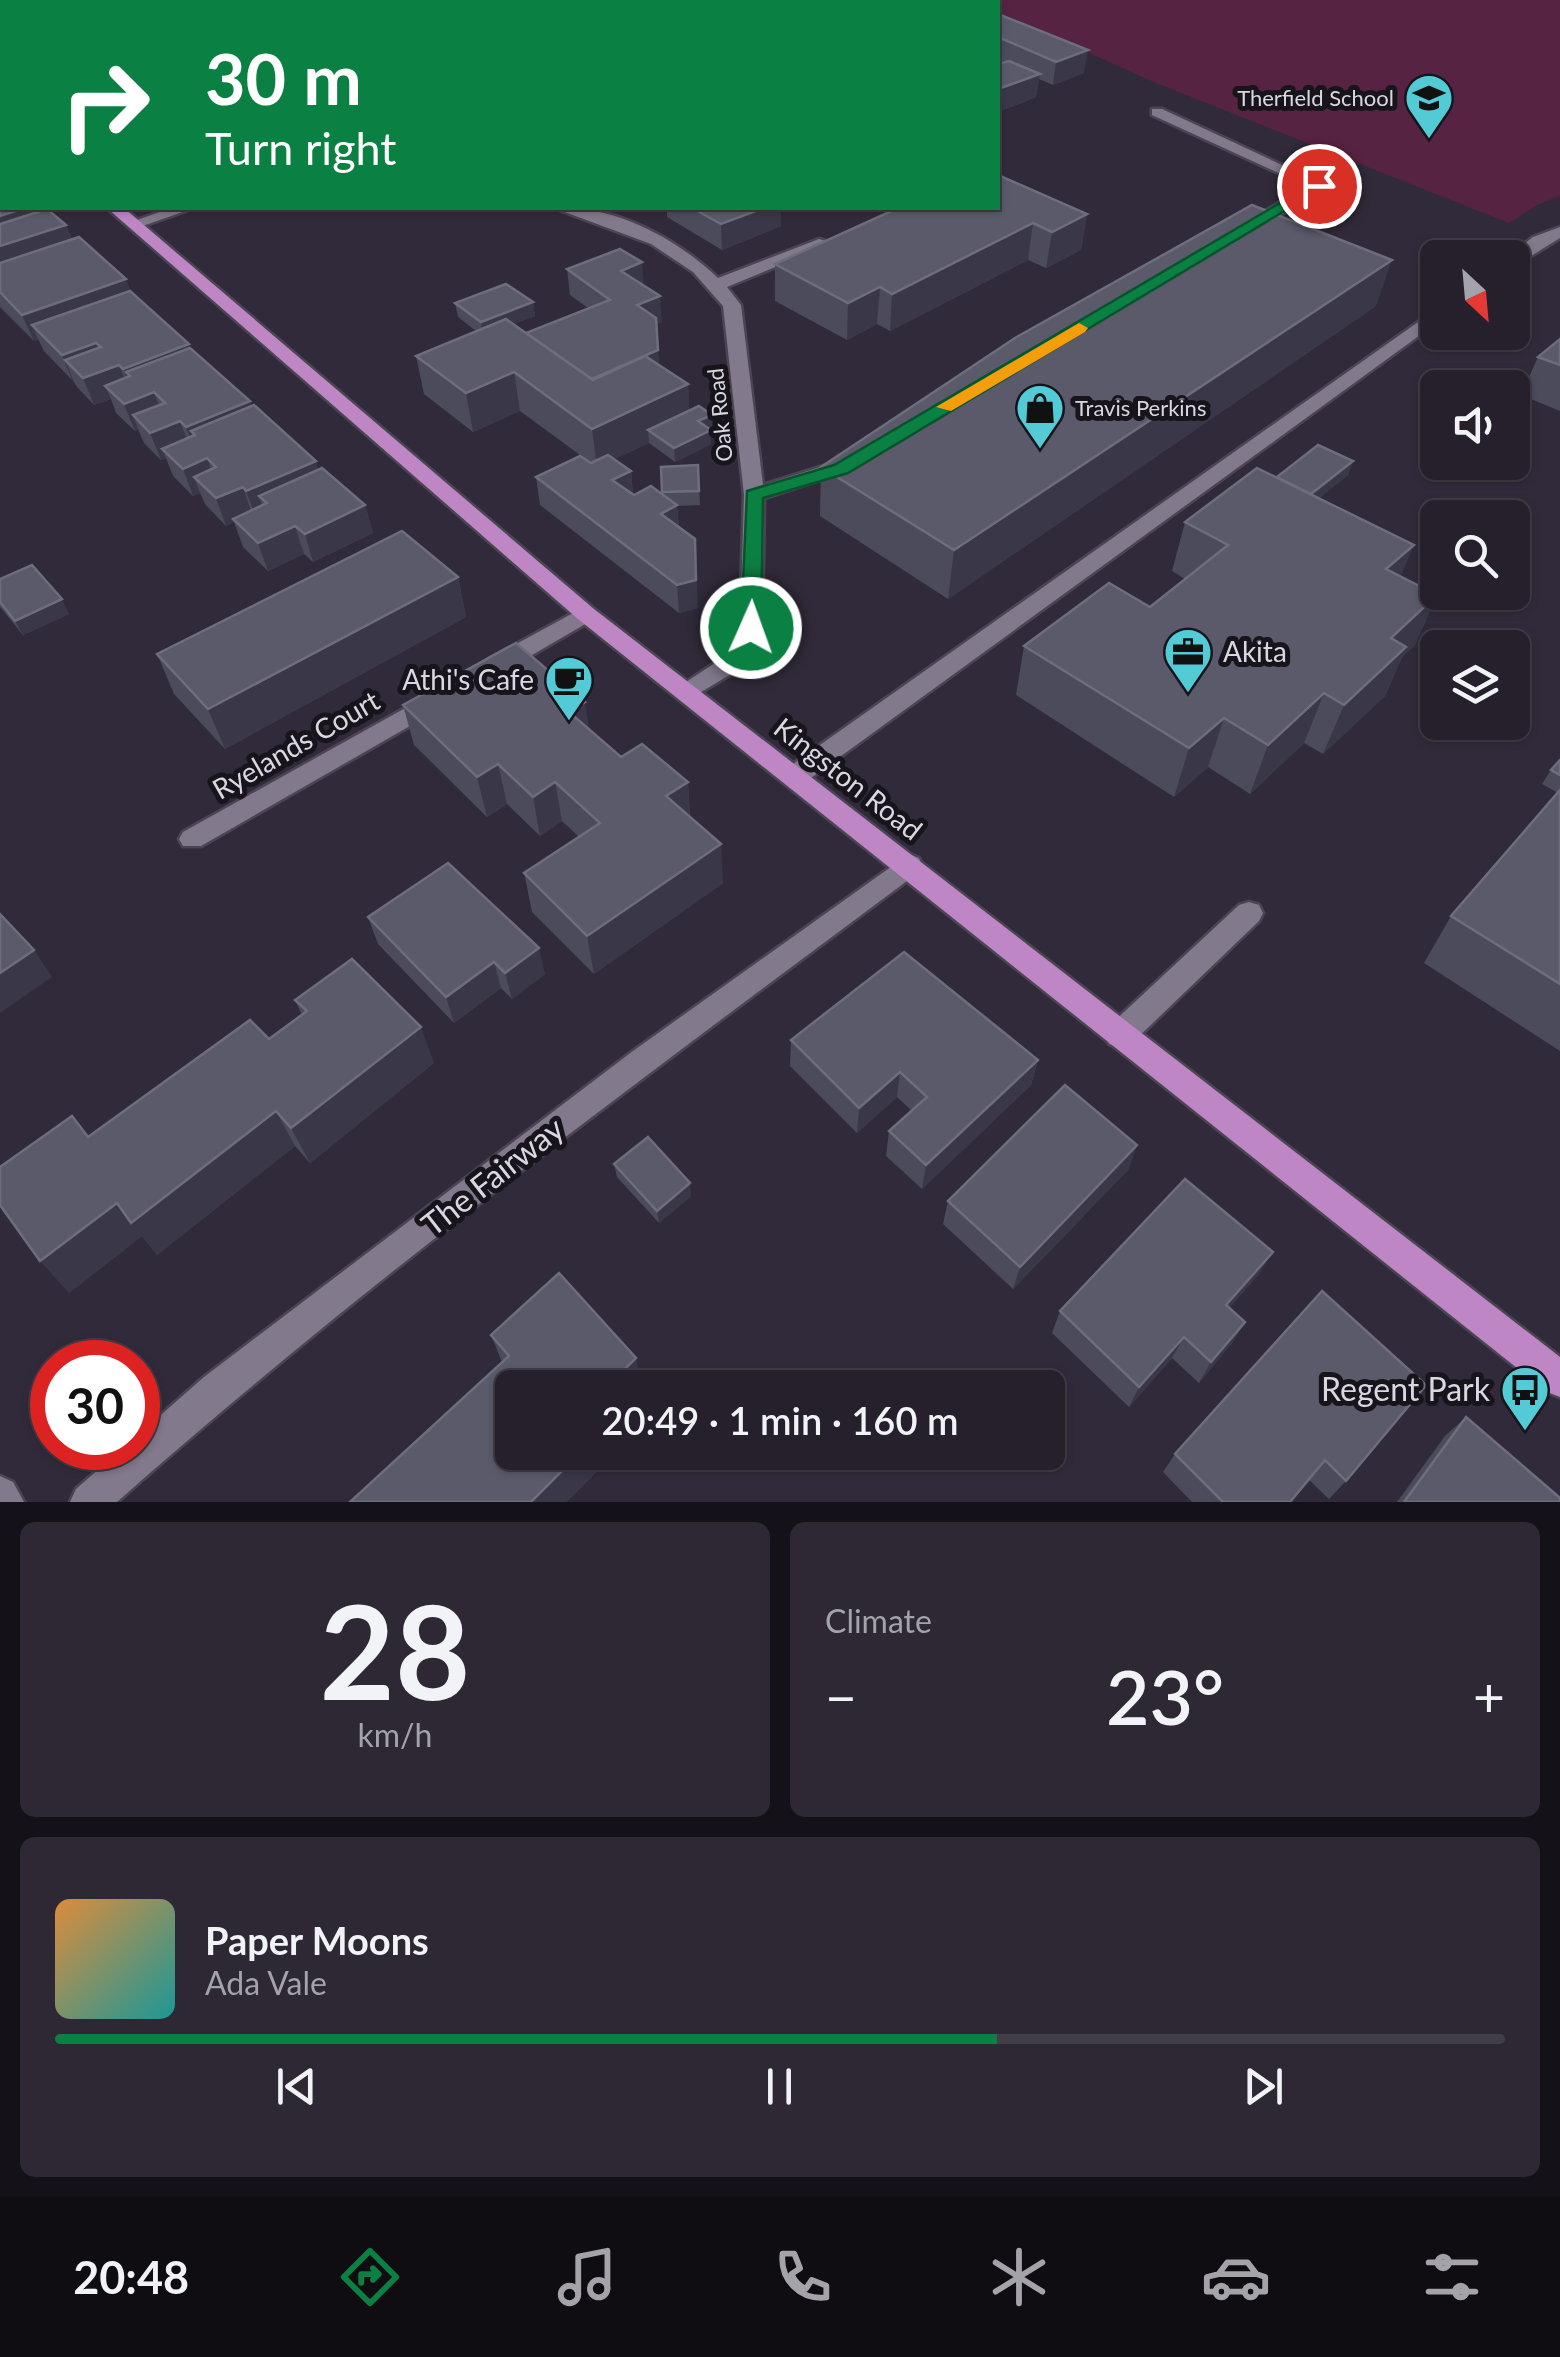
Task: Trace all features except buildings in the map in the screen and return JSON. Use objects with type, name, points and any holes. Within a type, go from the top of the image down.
[{"type":"main road","name":"Kingston Road","points":[[124,216],[586,614],[1560,1379]]},
{"type":"street","points":[[1157,112],[1319,186],[1234,237]]},
{"type":"street","points":[[124,216],[170,210]]},
{"type":"street","points":[[572,210],[602,216],[642,233],[718,284],[846,236]]},
{"type":"street","points":[[1530,247],[1560,232]]},
{"type":"street","points":[[1539,240],[1560,243]]},
{"type":"street","name":"Oak Road","points":[[688,692],[733,662],[751,628],[754,495],[732,306],[718,284]]},
{"type":"street","points":[[795,776],[1420,326]]},
{"type":"street","points":[[754,495],[841,469],[858,459]]},
{"type":"street","name":"Ryelands Court","points":[[192,839],[586,614]]},
{"type":"street","name":"The Fairway","points":[[90,1502],[216,1390],[644,1060],[908,865]]},
{"type":"street","points":[[1120,1035],[1249,913]]},
{"type":"street","points":[[0,1495],[5,1502]]},
{"type":"shaded area","name":"Therfield School","points":[[1000,0],[1560,0],[1560,196],[1509,223],[1156,83],[1000,13]]},
{"type":"slow traffic","points":[[945,407],[1079,328]]},
{"type":"place","name":"Therfield School","points":[[1429,140]]},
{"type":"place","name":"Travis Perkins","points":[[1040,450]]},
{"type":"place","name":"Akita","points":[[1188,694]]},
{"type":"place","name":"Athi's Cafe","points":[[569,722]]},
{"type":"place","name":"Regent Park","points":[[1525,1432]]},
{"type":"route","points":[[751,628],[754,495],[841,469],[1319,186]]}]
